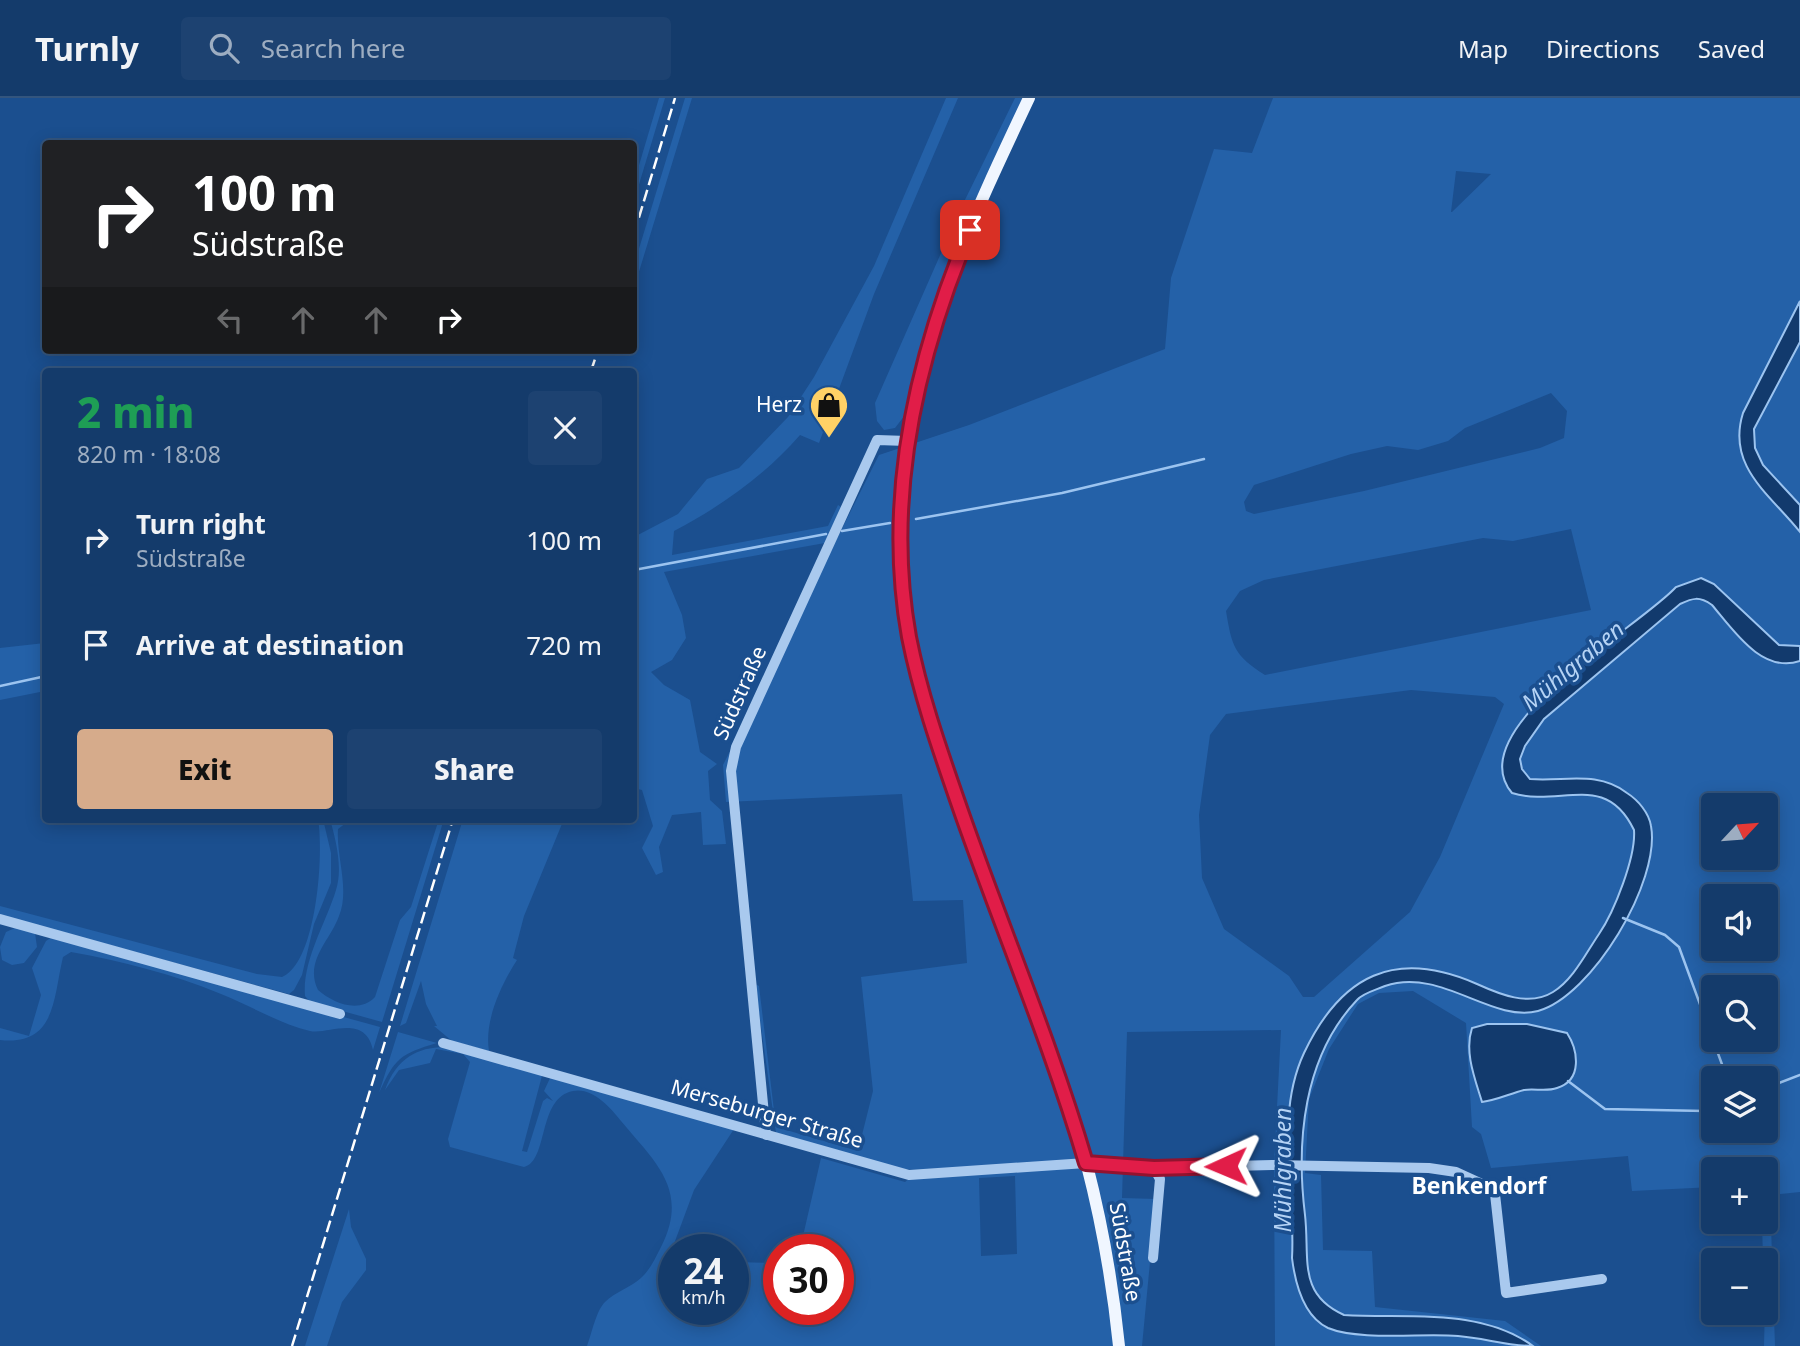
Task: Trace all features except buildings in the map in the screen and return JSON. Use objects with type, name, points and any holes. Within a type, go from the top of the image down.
[{"type":"main road","name":"Südstraße","points":[[1029,98],[951,275],[927,346],[907,441],[902,553],[909,635],[928,715],[1055,1062],[1086,1163],[1102,1221],[1119,1346]]},
{"type":"street","name":"Südstraße","points":[[766,1135],[731,771],[736,747],[877,440],[907,441]]},
{"type":"street","points":[[0,919],[341,1013]]},
{"type":"street","name":"Merseburger Straße","points":[[443,1043],[909,1175],[1086,1163],[1154,1168],[1307,1165],[1429,1168],[1456,1172],[1480,1182],[1495,1194],[1506,1293],[1602,1279]]},
{"type":"street","points":[[1153,1258],[1160,1179],[1154,1168]]},
{"type":"shaded area","points":[[659,98],[665,98],[637,191],[637,172]]},
{"type":"shaded area","points":[[685,98],[692,98],[637,278],[637,255]]},
{"type":"shaded area","points":[[946,98],[958,98],[874,294],[819,443],[800,435],[772,464],[742,489],[674,531],[672,555],[828,526],[838,505],[841,507],[825,543],[664,572],[682,615],[686,638],[672,660],[651,672],[664,685],[690,700],[700,752],[717,764],[708,771],[710,800],[722,811],[726,844],[703,845],[701,812],[672,815],[659,847],[663,872],[656,875],[642,848],[653,826],[642,790],[637,789],[637,535],[678,514],[707,479],[739,468],[788,417],[814,377],[874,266]]},
{"type":"shaded area","points":[[1015,98],[1024,98],[916,367],[905,415],[895,428],[884,430],[877,421],[875,403],[960,210]]},
{"type":"shaded area","points":[[1273,98],[1800,98],[1800,1192],[1778,1194],[1778,1157],[1701,1157],[1701,1188],[1632,1191],[1628,1156],[1491,1168],[1481,1134],[1472,1127],[1466,1023],[1413,991],[1379,993],[1358,1004],[1329,1049],[1309,1099],[1305,1173],[1321,1175],[1323,1250],[1372,1251],[1375,1307],[1505,1321],[1541,1346],[1275,1346],[1274,1165],[1281,1030],[1127,1032],[1122,1198],[1156,1199],[1142,1346],[587,1346],[602,1306],[609,1298],[644,1275],[658,1253],[658,1325],[749,1325],[749,1262],[763,1263],[763,1325],[854,1325],[854,1234],[803,1234],[821,1158],[905,1182],[919,1170],[900,1169],[776,1133],[755,984],[759,986],[776,1127],[858,1151],[873,1091],[861,977],[967,963],[963,900],[913,901],[902,794],[726,802],[723,765],[879,455],[969,425],[1165,349],[1171,278],[1214,149],[1252,153]],"holes":[[[1456,171],[1491,174],[1452,212]],[[1551,393],[1567,411],[1564,438],[1540,448],[1364,491],[1254,514],[1246,511],[1244,502],[1254,485],[1351,454],[1387,446],[1418,450],[1448,441],[1465,428]],[[1571,529],[1591,610],[1265,675],[1247,662],[1233,642],[1226,611],[1240,591],[1264,580],[1483,538],[1513,541]],[[1411,690],[1495,697],[1504,704],[1440,857],[1410,912],[1314,997],[1303,997],[1289,976],[1224,929],[1202,878],[1199,815],[1210,735],[1226,714]],[[1487,1024],[1527,1024],[1567,1033],[1576,1056],[1571,1079],[1557,1088],[1524,1090],[1482,1102],[1471,1065],[1469,1046],[1472,1028]],[[1015,1176],[1017,1254],[981,1256],[979,1178]]]},
{"type":"shaded area","points":[[1800,301],[1800,342],[1754,429],[1755,448],[1763,465],[1800,505],[1800,532],[1754,479],[1746,465],[1739,432],[1743,413]]},
{"type":"shaded area","points":[[1701,578],[1714,584],[1779,645],[1800,646],[1800,661],[1786,663],[1761,656],[1739,638],[1712,605],[1700,599],[1689,600],[1680,604],[1544,719],[1525,746],[1520,759],[1522,769],[1530,779],[1580,778],[1616,786],[1635,799],[1648,816],[1651,849],[1645,876],[1634,905],[1600,960],[1580,983],[1559,1001],[1538,1011],[1520,1013],[1446,989],[1406,982],[1385,986],[1366,994],[1357,1000],[1339,1023],[1325,1047],[1307,1102],[1303,1130],[1302,1187],[1309,1273],[1319,1297],[1344,1315],[1466,1320],[1490,1325],[1533,1346],[1444,1335],[1356,1334],[1328,1328],[1319,1323],[1306,1307],[1298,1288],[1292,1258],[1288,1128],[1295,1077],[1304,1053],[1335,1004],[1353,987],[1396,969],[1448,973],[1504,995],[1524,999],[1553,992],[1573,973],[1605,924],[1617,899],[1628,869],[1634,830],[1622,812],[1609,801],[1595,796],[1547,797],[1512,793],[1502,767],[1510,739],[1531,710],[1560,681],[1676,587]]},
{"type":"shaded area","points":[[42,643],[42,692],[0,700],[0,648]]},
{"type":"shaded area","points":[[318,823],[324,823],[331,853],[331,883],[314,924],[302,975],[289,994],[0,915],[0,906],[257,974],[282,977],[294,968],[310,930],[318,880]]},
{"type":"shaded area","points":[[331,823],[346,823],[338,829],[343,884],[342,906],[316,960],[315,980],[318,990],[324,995],[354,1006],[369,1002],[375,997],[400,920],[411,907],[438,823],[443,823],[382,1022],[310,1002],[305,996],[307,969],[338,882],[338,854]]},
{"type":"shaded area","points":[[462,823],[562,823],[524,916],[513,958],[517,960],[491,1016],[489,1051],[452,1041],[434,1026],[437,1026],[426,1004],[421,981],[406,1023],[400,1026]]},
{"type":"shaded area","points":[[17,927],[35,933],[37,947],[24,963],[12,965],[2,960],[0,947],[6,932]]},
{"type":"shaded area","points":[[52,937],[380,1027],[373,1050],[369,1039],[354,1029],[310,1031],[166,974],[71,952],[63,957],[53,1003],[42,1027],[32,1035],[18,1040],[0,1040],[0,1028],[29,1036],[41,995],[32,968],[46,941]]},
{"type":"shaded area","points":[[1487,1024],[1527,1024],[1567,1033],[1576,1056],[1571,1078],[1553,1089],[1524,1090],[1482,1102],[1471,1065],[1469,1046],[1472,1028]]},
{"type":"shaded area","points":[[398,1032],[437,1043],[400,1059],[379,1093]]},
{"type":"shaded area","points":[[432,1048],[476,1051],[543,1072],[522,1151],[527,1152],[543,1101],[547,1098],[553,1101],[544,1091],[551,1076],[734,1129],[694,1190],[678,1234],[666,1234],[672,1209],[665,1178],[646,1150],[617,1116],[594,1095],[573,1091],[562,1096],[548,1117],[537,1154],[532,1162],[524,1167],[450,1147],[448,1139],[470,1062],[463,1054],[436,1049],[430,1063],[399,1070],[385,1090],[397,1068],[413,1054]]},
{"type":"shaded area","points":[[349,1209],[351,1227],[366,1259],[366,1270],[342,1302],[327,1346],[305,1346]]},
{"type":"shaded area","points":[[1762,1234],[1771,1234],[1772,1248],[1763,1248]]},
{"type":"shaded area","points":[[1764,1325],[1774,1325],[1775,1346],[1764,1346]]},
{"type":"waterway","points":[[916,519],[1062,493],[1204,459]]},
{"type":"waterway","points":[[842,531],[890,523]]},
{"type":"waterway","points":[[637,569],[826,534]]},
{"type":"waterway","points":[[0,686],[42,677]]},
{"type":"waterway","points":[[1623,918],[1665,935],[1679,947],[1723,1066]]},
{"type":"waterway","points":[[1778,1083],[1800,1075]]},
{"type":"waterway","points":[[1568,1081],[1605,1109],[1701,1111]]},
{"type":"railway","points":[[637,224],[675,98]]},
{"type":"railway","points":[[592,368],[597,354]]},
{"type":"railway","points":[[292,1346],[452,823]]},
{"type":"place","name":"Herz","points":[[829,439]]},
{"type":"district","name":"Benkendorf","points":[[1479,1186]]},
{"type":"route","points":[[970,230],[951,275],[927,346],[910,421],[903,475],[902,553],[909,635],[928,715],[981,868],[1055,1062],[1086,1163],[1154,1168],[1226,1166]]},
{"type":"water label","name":"Mühlgraben","points":[[1573,666]]},
{"type":"water label","name":"Mühlgraben","points":[[1283,1170]]}]
